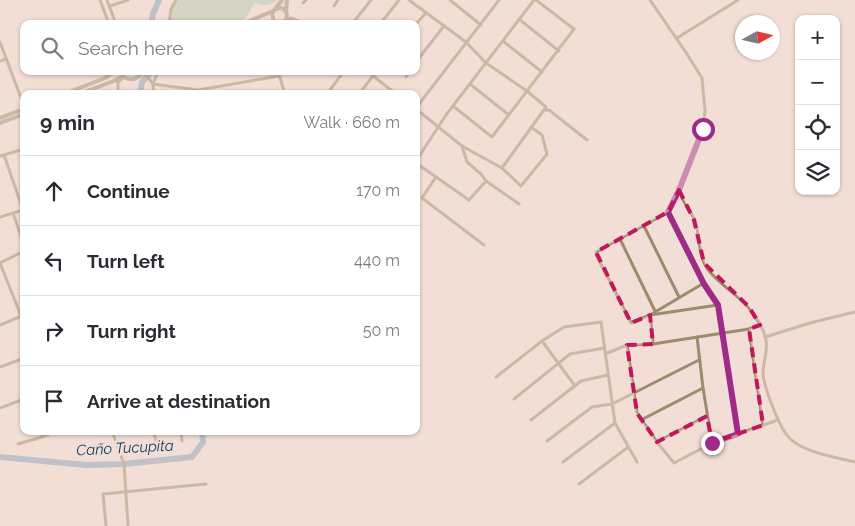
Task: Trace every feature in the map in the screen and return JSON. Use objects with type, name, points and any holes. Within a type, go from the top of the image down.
[{"type":"street","points":[[100,0],[108,20]]},
{"type":"street","points":[[107,0],[115,20]]},
{"type":"street","points":[[110,6],[128,0]]},
{"type":"street","points":[[170,20],[171,9],[176,0]]},
{"type":"street","points":[[275,20],[272,16],[282,0]]},
{"type":"street","points":[[287,0],[286,20],[291,18],[296,20]]},
{"type":"street","points":[[334,6],[338,0]]},
{"type":"street","points":[[355,20],[371,0]]},
{"type":"street","points":[[383,20],[399,0]]},
{"type":"street","points":[[409,0],[466,42],[486,63],[546,107],[502,168]]},
{"type":"street","points":[[450,0],[481,25]]},
{"type":"street","points":[[420,155],[438,126],[535,0],[574,29],[492,137],[454,106]]},
{"type":"street","points":[[650,0],[702,78],[706,111],[703,129],[679,190],[668,212],[596,252],[596,255],[630,323],[650,315],[718,305]]},
{"type":"street","points":[[677,38],[738,0]]},
{"type":"street","points":[[420,103],[481,25],[497,1]]},
{"type":"street","points":[[251,20],[282,8],[286,12]]},
{"type":"street","points":[[420,20],[426,13]]},
{"type":"street","points":[[519,19],[559,51]]},
{"type":"street","points":[[420,57],[444,26]]},
{"type":"street","points":[[503,41],[542,72]]},
{"type":"street","points":[[0,42],[20,96]]},
{"type":"street","points":[[0,61],[6,58]]},
{"type":"street","points":[[74,90],[109,75]]},
{"type":"street","points":[[90,90],[123,77],[134,80],[141,75]]},
{"type":"street","points":[[147,75],[153,84],[154,90]]},
{"type":"street","points":[[153,84],[156,75]]},
{"type":"street","points":[[330,90],[341,75]]},
{"type":"street","points":[[153,84],[198,90],[279,76],[284,90]]},
{"type":"street","points":[[362,90],[373,76],[389,90]]},
{"type":"street","points":[[118,90],[118,82],[123,77]]},
{"type":"street","points":[[470,84],[509,115]]},
{"type":"street","points":[[0,118],[20,109]]},
{"type":"street","points":[[543,110],[549,110],[587,140]]},
{"type":"street","points":[[420,111],[462,146],[502,168],[520,186],[546,154],[542,135],[531,127]]},
{"type":"street","points":[[0,123],[20,116]]},
{"type":"street","points":[[462,146],[467,162],[486,181],[518,204]]},
{"type":"street","points":[[20,150],[2,156],[20,202]]},
{"type":"street","points":[[420,165],[469,200],[486,181]]},
{"type":"street","points":[[436,177],[422,198],[484,245]]},
{"type":"street","points":[[679,190],[680,196],[694,220],[704,263],[710,271],[749,307],[766,337],[763,375],[766,389],[786,435],[803,448],[855,462]]},
{"type":"street","points":[[0,217],[20,211]]},
{"type":"street","points":[[668,212],[704,284],[718,305],[738,434]]},
{"type":"street","points":[[13,213],[20,233]]},
{"type":"street","points":[[644,226],[679,297]]},
{"type":"street","points":[[620,238],[655,311]]},
{"type":"street","points":[[20,254],[0,263],[20,311]]},
{"type":"street","points":[[650,315],[704,284]]},
{"type":"street","points":[[766,337],[810,322],[855,312]]},
{"type":"street","points":[[650,315],[653,344]]},
{"type":"street","points":[[0,325],[20,317]]},
{"type":"street","points":[[496,377],[564,326],[601,322],[615,424],[636,462]]},
{"type":"street","points":[[605,354],[627,346],[653,344],[750,329],[760,325]]},
{"type":"street","points":[[750,329],[763,425]]},
{"type":"street","points":[[697,337],[712,443]]},
{"type":"street","points":[[542,341],[575,386]]},
{"type":"street","points":[[627,346],[637,413],[674,463],[712,443],[778,420]]},
{"type":"street","points":[[514,399],[570,354],[604,348]]},
{"type":"street","points":[[0,367],[20,360]]},
{"type":"street","points":[[546,441],[592,407],[612,404],[699,360]]},
{"type":"street","points":[[531,420],[586,379],[608,376]]},
{"type":"street","points":[[641,420],[703,388]]},
{"type":"street","points":[[0,408],[20,400]]},
{"type":"street","points":[[657,442],[707,416]]},
{"type":"street","points":[[563,462],[615,424]]},
{"type":"street","points":[[18,444],[47,435]]},
{"type":"street","points":[[113,435],[124,464],[128,526]]},
{"type":"street","points":[[154,435],[158,446]]},
{"type":"street","points":[[181,435],[182,441]]},
{"type":"street","points":[[579,484],[627,448]]},
{"type":"street","points":[[106,526],[103,494],[206,484]]},
{"type":"highlighted area","points":[[679,190],[694,220],[704,263],[749,307],[760,325],[749,329],[763,425],[712,443],[707,416],[657,442],[637,413],[627,345],[653,344],[650,315],[631,323],[596,252],[668,212]]},
{"type":"green space","points":[[176,0],[278,0],[273,4],[267,5],[255,3],[242,20],[170,20],[171,9]]},
{"type":"waterway","name":"Caño Tucupita","points":[[152,20],[159,0]]},
{"type":"waterway","name":"Caño Tucupita","points":[[141,90],[142,82],[148,75]]},
{"type":"waterway","name":"Caño Tucupita","points":[[0,457],[86,465],[124,464],[192,457],[203,442],[202,435]]},
{"type":"route","points":[[703,129],[679,190],[668,212],[704,284],[718,305],[738,434],[712,443]]}]
